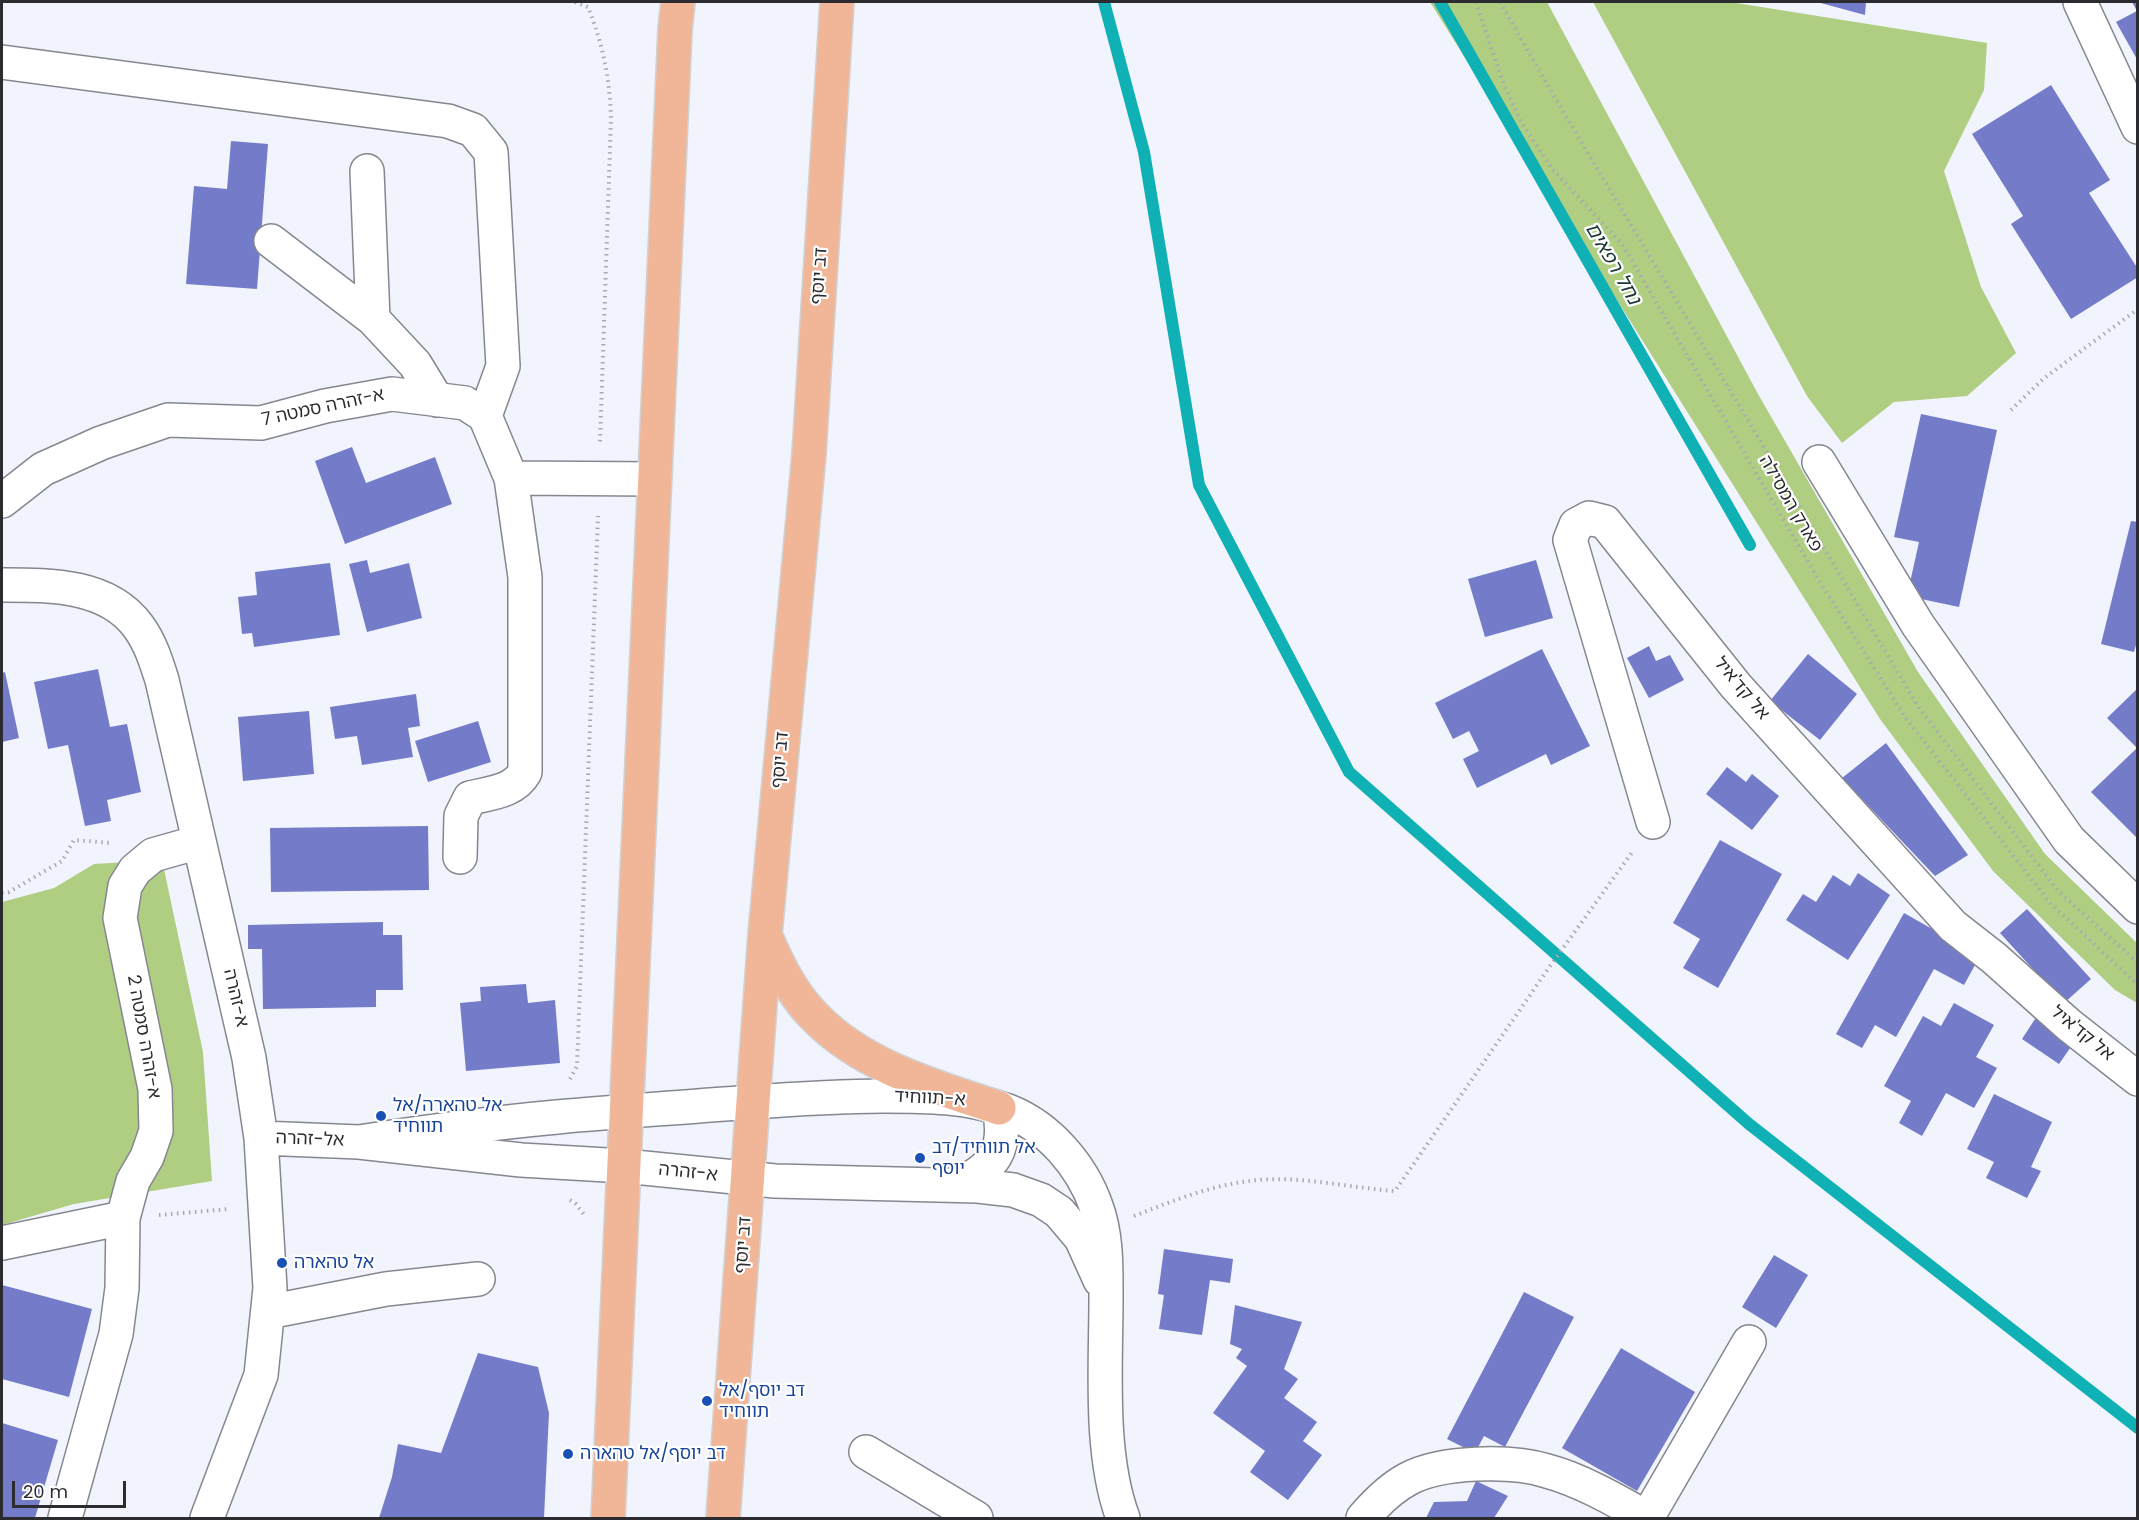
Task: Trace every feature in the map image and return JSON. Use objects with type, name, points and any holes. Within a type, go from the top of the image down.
[{"type":"main road","name":"דב יוסף","points":[[723,1518],[765,935],[809,454],[837,2]]},
{"type":"main road","points":[[608,1518],[654,479],[672,11]]},
{"type":"main road","points":[[765,935],[780,968],[795,993],[816,1019],[840,1039],[870,1057],[913,1077],[999,1108]]},
{"type":"street","points":[[2080,2],[2138,127]]},
{"type":"street","points":[[2,62],[441,108],[473,130],[491,152],[503,366],[485,416],[511,478],[525,577],[525,772],[520,782],[506,790],[470,798],[461,816],[460,857]]},
{"type":"street","points":[[367,171],[373,319]]},
{"type":"street","points":[[271,241],[373,319],[415,363],[437,400]]},
{"type":"street","name":"א-זהרה סמטה 7","points":[[2,501],[43,469],[101,443],[168,420],[261,423],[325,406],[392,394],[465,403],[485,416]]},
{"type":"street","points":[[1819,462],[1918,625],[2069,840],[2138,907]]},
{"type":"street","points":[[511,478],[654,479]]},
{"type":"street","name":"אל קד'איל","points":[[1653,822],[1570,540],[1576,525],[1589,518],[1605,522],[1736,686],[1953,926],[1994,958],[2069,1025],[2138,1079]]},
{"type":"street","name":"א-זהרה","points":[[2,585],[41,585],[77,589],[111,601],[138,625],[154,653],[249,1058],[261,1138],[270,1288],[268,1312],[261,1375],[207,1518]]},
{"type":"street","name":"א-זהרה סמטה 2","points":[[65,1518],[116,1334],[122,1288],[123,1218],[133,1181],[147,1157],[156,1131],[155,1089],[120,918],[125,886],[135,870],[153,855],[199,842]]},
{"type":"street","name":"א-תווחיד","points":[[627,1112],[845,1096],[944,1097],[999,1108],[1035,1125],[1070,1159],[1089,1187],[1103,1228],[1109,1456],[1123,1518]]},
{"type":"street","points":[[957,1185],[979,1174],[995,1158],[1002,1139],[999,1108]]},
{"type":"street","points":[[359,1142],[486,1124],[627,1112]]},
{"type":"street","name":"אל-זהרה","points":[[261,1138],[359,1142]]},
{"type":"street","name":"א-זהרה","points":[[359,1142],[748,1179]]},
{"type":"street","name":"א-תווחיד","points":[[748,1179],[801,1183],[957,1185],[1027,1193],[1051,1206],[1066,1219],[1081,1238],[1106,1295]]},
{"type":"street","points":[[2,1243],[123,1218]]},
{"type":"street","points":[[268,1312],[386,1289],[478,1279]]},
{"type":"street","points":[[1363,1518],[1373,1506],[1407,1479],[1439,1468],[1500,1463],[1547,1470],[1611,1498],[1647,1518],[1749,1342]]},
{"type":"street","points":[[866,1452],[976,1518]]},
{"type":"path","points":[[560,1117],[561,1089],[574,1074],[577,1066],[612,119],[610,90],[598,33],[588,7],[575,2]]},
{"type":"path","name":"פארק המסילה","points":[[1476,2],[1502,80],[1522,124],[1553,170],[1622,244],[1817,577],[1905,717],[2051,904],[2138,985]]},
{"type":"path","points":[[2011,410],[2043,379],[2138,309]]},
{"type":"path","points":[[1103,1228],[1201,1190],[1258,1180],[1301,1180],[1359,1189],[1395,1191],[1548,969],[1653,822]]},
{"type":"path","points":[[2,893],[9,892],[62,861],[74,840],[117,843]]},
{"type":"path","points":[[558,1162],[556,1197],[568,1199],[576,1204],[585,1216],[587,1226]]},
{"type":"path","points":[[123,1218],[265,1207]]},
{"type":"green space","points":[[1430,2],[1547,2],[1758,394],[1918,672],[2045,854],[2137,943],[2137,1003],[2115,990],[1993,871],[1880,719]]},
{"type":"green space","points":[[1593,2],[1730,2],[1987,43],[1984,90],[1944,171],[1981,287],[2016,353],[1967,396],[1894,402],[1842,443],[1807,396]]},
{"type":"green space","points":[[162,860],[203,1052],[212,1181],[74,1204],[2,1225],[2,902],[54,888],[94,864]]},
{"type":"building","points":[[1817,2],[1866,2],[1865,15]]},
{"type":"building","points":[[2132,2],[2138,2],[2138,61],[2116,22],[2137,11]]},
{"type":"building","points":[[2051,85],[2110,180],[2089,193],[2138,269],[2138,277],[2071,319],[2011,224],[2023,216],[1972,134]]},
{"type":"building","points":[[231,141],[268,144],[257,289],[186,284],[194,186],[227,189]]},
{"type":"building","points":[[1921,414],[1997,430],[1959,607],[1907,596],[1919,542],[1894,537]]},
{"type":"building","points":[[352,447],[366,483],[435,457],[452,504],[345,544],[315,461]]},
{"type":"building","points":[[2131,521],[2138,522],[2138,638],[2134,652],[2101,644]]},
{"type":"building","points":[[367,560],[370,573],[409,563],[422,618],[367,632],[349,564]]},
{"type":"building","points":[[1536,560],[1553,618],[1485,637],[1468,579]]},
{"type":"building","points":[[330,563],[340,635],[254,647],[252,633],[242,634],[238,597],[257,595],[255,572]]},
{"type":"building","points":[[1649,646],[1656,661],[1670,655],[1684,680],[1649,698],[1627,658]]},
{"type":"building","points":[[1542,649],[1590,746],[1551,765],[1546,754],[1477,788],[1463,759],[1479,751],[1469,731],[1453,739],[1435,703]]},
{"type":"building","points":[[1808,654],[1857,694],[1820,740],[1770,701]]},
{"type":"building","points":[[98,669],[110,727],[127,724],[141,792],[107,800],[111,821],[85,826],[68,745],[48,749],[34,682]]},
{"type":"building","points":[[5,672],[19,738],[2,742],[2,673]]},
{"type":"building","points":[[2138,688],[2138,839],[2091,792],[2137,748],[2107,718]]},
{"type":"building","points":[[416,694],[420,726],[408,728],[413,757],[362,765],[357,736],[335,739],[330,707]]},
{"type":"building","points":[[309,711],[314,774],[243,781],[238,717]]},
{"type":"building","points":[[478,721],[491,762],[428,782],[415,741]]},
{"type":"building","points":[[1886,743],[1968,855],[1935,876],[1842,778]]},
{"type":"building","points":[[1727,767],[1746,782],[1752,774],[1779,796],[1752,830],[1706,794]]},
{"type":"building","points":[[428,826],[429,890],[271,892],[270,828]]},
{"type":"building","points":[[1720,840],[1782,874],[1718,988],[1683,968],[1700,939],[1673,923]]},
{"type":"building","points":[[1858,873],[1890,895],[1848,960],[1786,920],[1803,894],[1816,902],[1833,875],[1850,886]]},
{"type":"building","points":[[2027,909],[2091,979],[2064,1003],[2000,933]]},
{"type":"building","points":[[1904,913],[1980,956],[1964,985],[1934,969],[1896,1037],[1875,1025],[1862,1048],[1836,1034]]},
{"type":"building","points":[[383,922],[383,935],[402,935],[403,990],[376,990],[376,1007],[263,1009],[262,949],[248,949],[248,925]]},
{"type":"building","points":[[526,984],[528,1003],[555,1000],[560,1063],[466,1071],[460,1003],[481,1001],[480,987]]},
{"type":"building","points":[[1954,1003],[1994,1025],[1976,1057],[1997,1068],[1974,1108],[1946,1093],[1922,1136],[1899,1123],[1911,1101],[1884,1086],[1923,1016],[1941,1026]]},
{"type":"building","points":[[2037,1016],[2075,1041],[2059,1064],[2022,1039]]},
{"type":"building","points":[[1994,1094],[2052,1122],[2031,1167],[2041,1171],[2027,1198],[1986,1178],[1994,1162],[1967,1149]]},
{"type":"building","points":[[1164,1249],[1233,1259],[1230,1283],[1210,1280],[1202,1335],[1159,1329],[1164,1295],[1158,1294]]},
{"type":"building","points":[[1774,1255],[1808,1275],[1776,1328],[1742,1307]]},
{"type":"building","points":[[2,1285],[92,1309],[69,1397],[2,1379]]},
{"type":"building","points":[[1524,1292],[1574,1317],[1505,1447],[1484,1436],[1475,1453],[1447,1439]]},
{"type":"building","points":[[1235,1305],[1302,1322],[1284,1369],[1298,1379],[1284,1398],[1317,1422],[1303,1441],[1322,1455],[1288,1500],[1250,1472],[1265,1451],[1213,1413],[1247,1366],[1236,1358],[1242,1349],[1230,1344]]},
{"type":"building","points":[[1621,1348],[1695,1392],[1637,1491],[1562,1448]]},
{"type":"building","points":[[478,1353],[538,1367],[549,1413],[544,1518],[379,1518],[392,1477],[398,1444],[441,1453]]},
{"type":"building","points":[[2,1423],[58,1440],[35,1518],[2,1518]]},
{"type":"building","points":[[1476,1481],[1508,1496],[1494,1518],[1426,1518],[1434,1502],[1467,1501]]},
{"type":"waterway","points":[[1104,2],[1144,152],[1199,485],[1349,772],[1749,1124],[2138,1428]]},
{"type":"waterway","name":"נחל רפאים","points":[[1440,2],[1750,545]]},
{"type":"place","name":"אל טהארה/אל תווחיד","points":[[381,1116]]},
{"type":"place","name":"אל תווחיד/דב יוסף","points":[[920,1158]]},
{"type":"place","name":"אל טהארה","points":[[282,1263]]},
{"type":"place","name":"דב יוסף/אל תווחיד","points":[[707,1401]]},
{"type":"place","name":"דב יוסף/אל טהארה","points":[[568,1454]]}]
